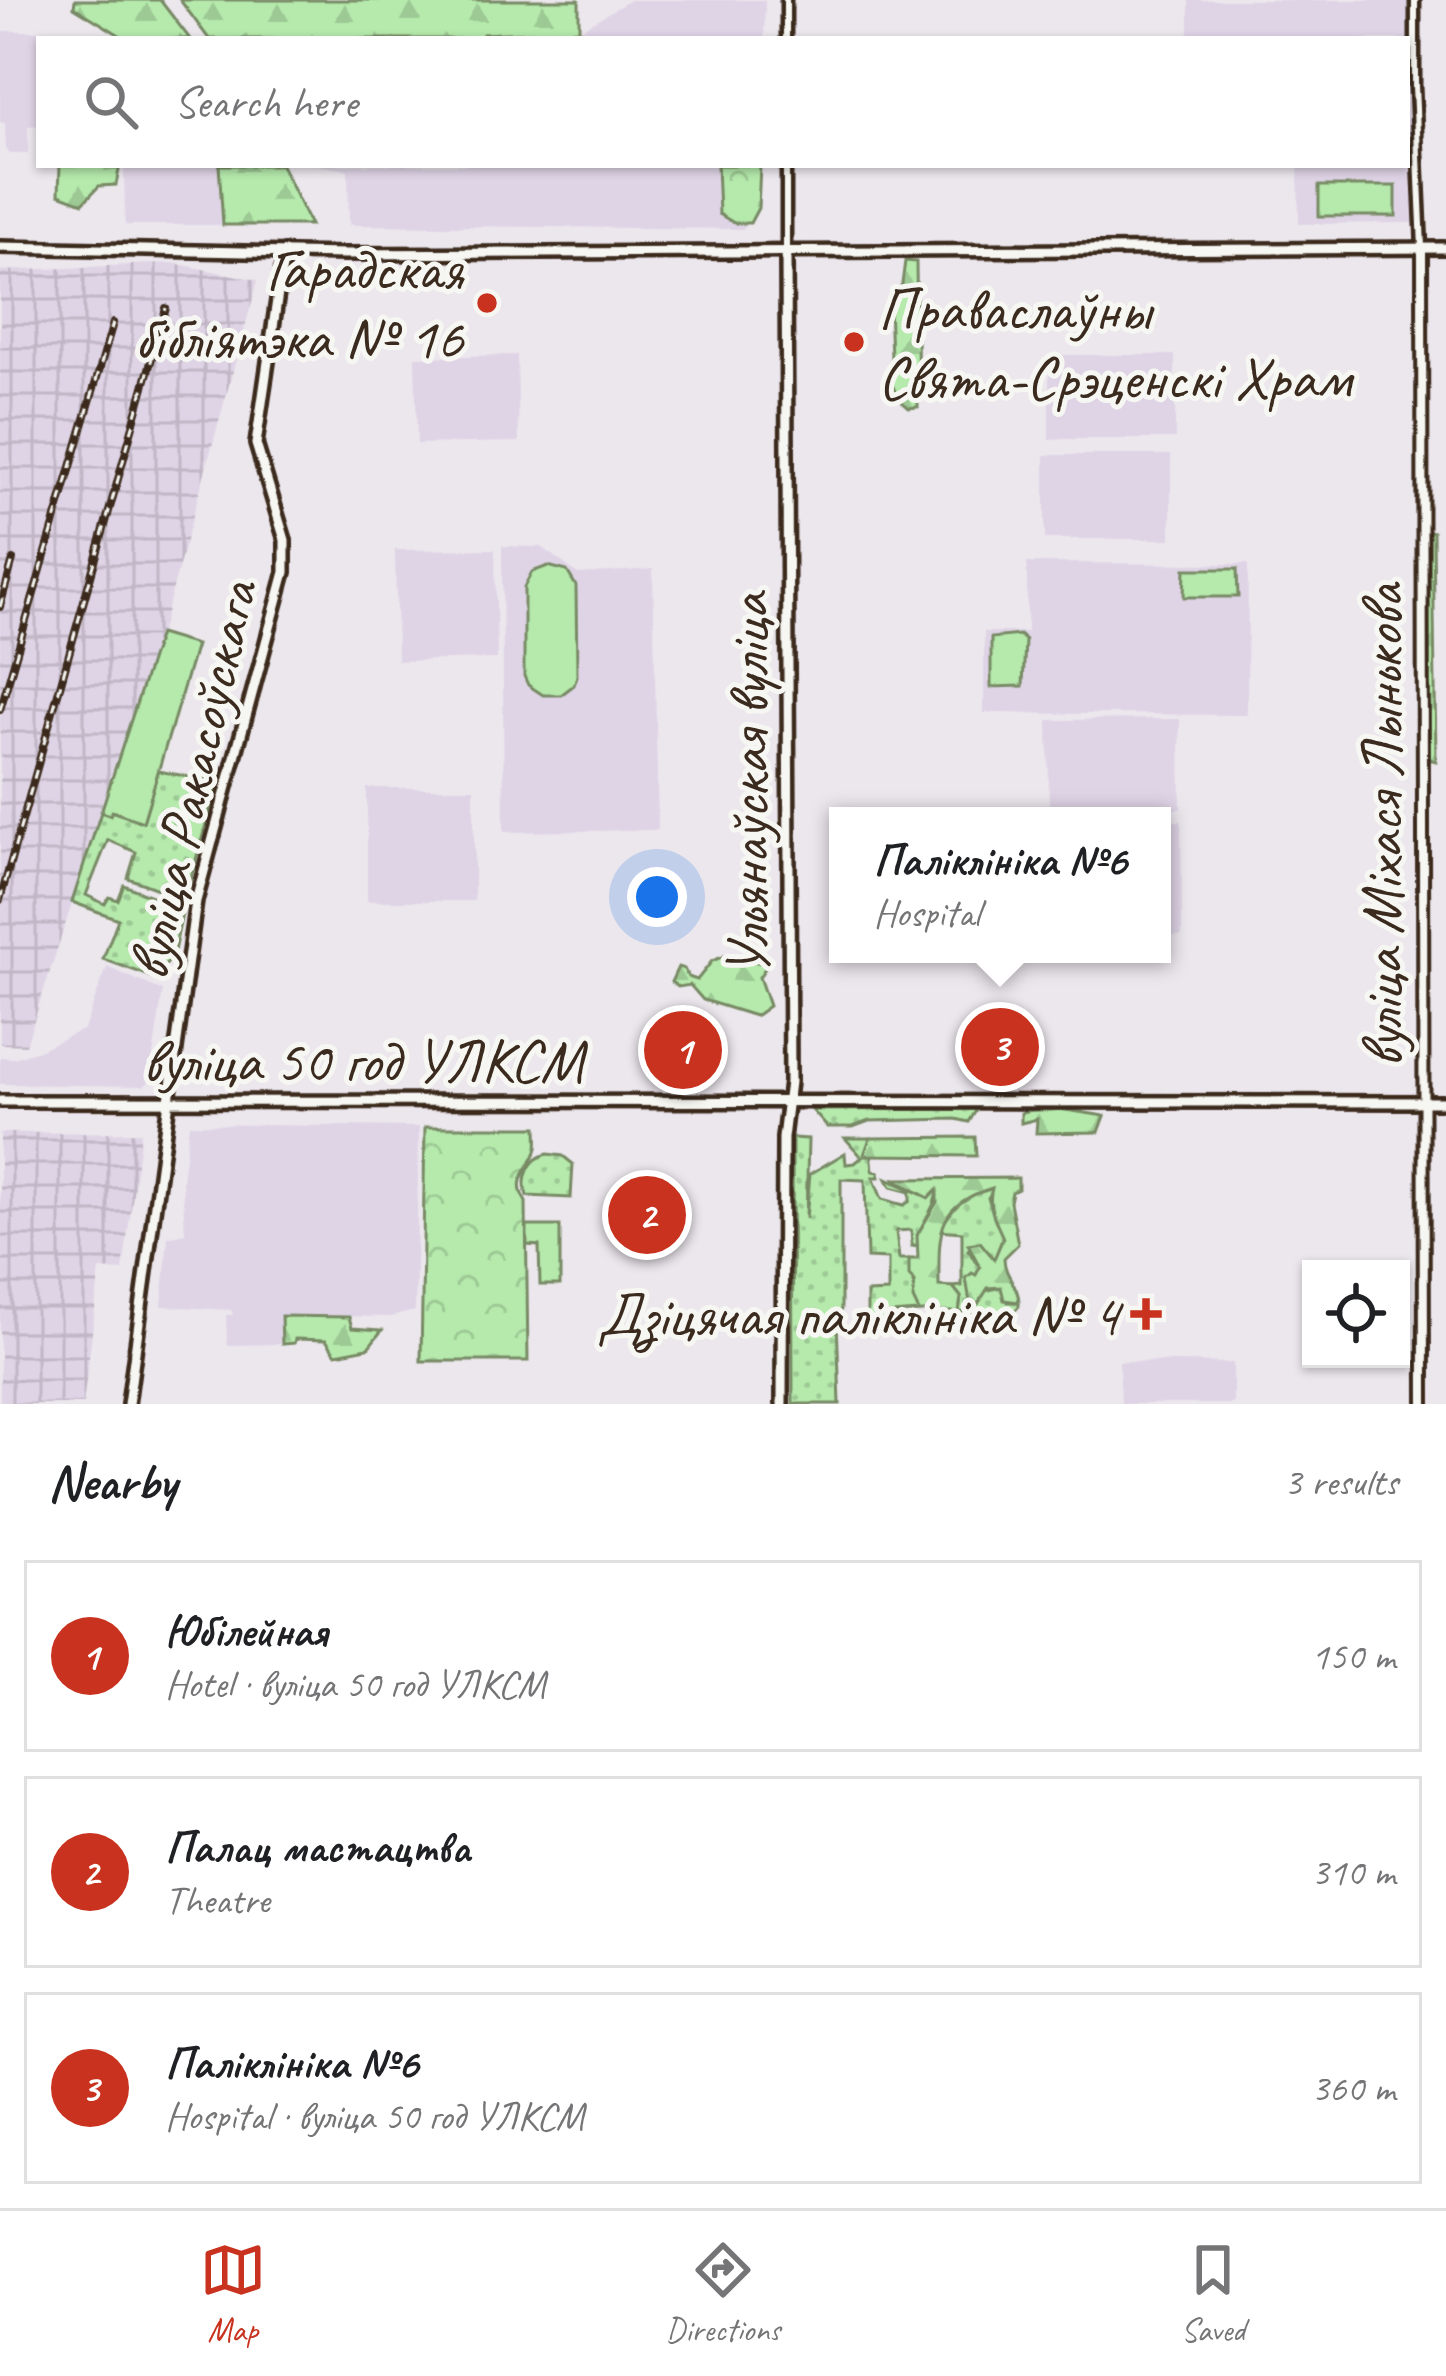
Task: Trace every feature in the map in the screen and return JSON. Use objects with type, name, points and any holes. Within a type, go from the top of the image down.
[{"type":"main road","points":[[0,247],[284,252],[1446,248]]},
{"type":"main road","name":"вуліца Ракасоўскага","points":[[128,1404],[196,901],[288,550],[256,444],[284,252]]},
{"type":"main road","name":"Ульянаўская вуліца","points":[[782,1404],[790,1082],[786,252]]},
{"type":"main road","name":"вуліца 50 год УЛКСМ","points":[[0,1100],[1446,1102]]},
{"type":"street","points":[[786,0],[786,36]]},
{"type":"street","points":[[1415,0],[1422,248]]},
{"type":"street","name":"Ульянаўская вуліца","points":[[786,168],[786,252]]},
{"type":"street","name":"вуліца Міхася Лынькова","points":[[1422,248],[1424,1404]]},
{"type":"shaded area","points":[[630,0],[765,0],[764,36],[481,36],[579,30]]},
{"type":"shaded area","points":[[1189,0],[1410,0],[1413,223],[1299,224],[1298,168],[1410,168],[1410,36],[1189,36]]},
{"type":"shaded area","points":[[0,31],[62,31],[62,36],[36,36],[36,125],[28,126],[28,154],[10,154],[5,123],[0,122]]},
{"type":"shaded area","points":[[124,168],[219,168],[223,225],[125,225]]},
{"type":"shaded area","points":[[336,168],[760,168],[758,208],[743,229],[349,225],[348,170]]},
{"type":"shaded area","points":[[173,263],[258,280],[163,624],[26,1045],[0,1044],[0,271]]},
{"type":"shaded area","points":[[517,355],[519,442],[417,444],[415,357]]},
{"type":"shaded area","points":[[1049,355],[1175,355],[1175,439],[1049,439]]},
{"type":"shaded area","points":[[1045,455],[1171,455],[1171,539],[1045,539]]},
{"type":"shaded area","points":[[502,546],[542,547],[578,574],[653,569],[658,830],[504,832]]},
{"type":"shaded area","points":[[495,549],[497,659],[397,661],[395,550]]},
{"type":"shaded area","points":[[1027,563],[1248,564],[1247,715],[984,713],[984,632],[1027,632]]},
{"type":"shaded area","points":[[1180,719],[1181,809],[1049,807],[1048,720]]},
{"type":"shaded area","points":[[367,788],[474,788],[474,901],[367,901]]},
{"type":"shaded area","points":[[1171,821],[1181,821],[1182,936],[1171,936]]},
{"type":"shaded area","points":[[107,967],[163,991],[149,1082],[144,1086],[0,1084],[0,1057],[14,1058],[41,1049],[84,1029]]},
{"type":"shaded area","points":[[189,1124],[419,1127],[415,1311],[391,1317],[281,1315],[282,1344],[227,1345],[226,1315],[233,1315],[231,1310],[162,1306],[168,1237],[185,1233],[182,1180]]},
{"type":"shaded area","points":[[141,1132],[123,1271],[100,1270],[83,1404],[0,1404],[0,1133]]},
{"type":"shaded area","points":[[1119,1361],[1233,1363],[1233,1404],[1121,1404]]},
{"type":"green space","points":[[75,0],[160,0],[188,36],[121,36],[74,7]]},
{"type":"green space","points":[[180,0],[579,0],[579,30],[482,36],[207,36]]},
{"type":"green space","points":[[60,168],[119,168],[116,185],[99,186],[83,203],[59,194]]},
{"type":"green space","points":[[219,168],[282,168],[310,225],[223,225]]},
{"type":"green space","points":[[717,168],[760,168],[758,208],[750,223],[734,223],[719,214]]},
{"type":"green space","points":[[1319,186],[1396,186],[1396,216],[1319,216]]},
{"type":"green space","points":[[905,261],[916,262],[918,407],[909,408],[892,384],[889,305],[902,284]]},
{"type":"green space","points":[[1428,530],[1433,532],[1436,761],[1429,759]]},
{"type":"green space","points":[[548,566],[567,571],[576,586],[577,676],[561,695],[543,695],[524,676],[524,587],[532,572]]},
{"type":"green space","points":[[1185,569],[1237,569],[1238,597],[1184,597]]},
{"type":"green space","points":[[159,634],[196,645],[143,822],[101,812]]},
{"type":"green space","points":[[1019,635],[1025,640],[1023,686],[991,687],[991,638]]},
{"type":"green space","points":[[158,771],[218,782],[185,899],[128,878],[136,852],[108,840],[86,895],[105,904],[109,897],[118,900],[124,885],[183,909],[173,956],[155,978],[103,959],[118,919],[72,902],[101,812],[143,822]]},
{"type":"green space","points":[[724,956],[768,964],[759,977],[769,1006],[755,1016],[703,1000],[690,985],[678,987],[671,982],[678,967],[697,980],[712,961]]},
{"type":"green space","points":[[977,1109],[969,1122],[869,1121],[853,1127],[827,1127],[812,1110]]},
{"type":"green space","points":[[1059,1109],[1105,1116],[1099,1132],[1036,1133],[1037,1119],[1021,1123],[1025,1111]]},
{"type":"green space","points":[[425,1127],[537,1127],[537,1148],[520,1186],[526,1202],[528,1361],[421,1361]]},
{"type":"green space","points":[[975,1137],[976,1156],[864,1155],[870,1138]]},
{"type":"green space","points":[[792,1138],[808,1139],[806,1219],[810,1174],[845,1153],[846,1164],[862,1157],[845,1138],[870,1138],[873,1171],[879,1172],[879,1177],[873,1177],[882,1199],[904,1205],[910,1201],[910,1192],[891,1187],[887,1179],[929,1198],[937,1187],[917,1245],[912,1246],[911,1230],[896,1231],[899,1259],[909,1259],[919,1312],[891,1314],[888,1323],[867,1322],[867,1293],[888,1292],[888,1259],[867,1258],[865,1180],[841,1179],[840,1404],[793,1404]]},
{"type":"green space","points":[[548,1154],[563,1156],[573,1164],[571,1198],[527,1196],[528,1170]]},
{"type":"green space","points":[[1018,1178],[1010,1202],[1018,1244],[1004,1258],[1019,1302],[1004,1300],[1001,1287],[988,1288],[978,1304],[970,1302],[966,1278],[976,1275],[980,1267],[968,1244],[980,1242],[994,1259],[1003,1238],[991,1207],[992,1188],[960,1203],[944,1224],[939,1286],[953,1287],[961,1297],[959,1312],[919,1312],[909,1259],[918,1259],[917,1235],[937,1202],[937,1190],[929,1198],[893,1179]]},
{"type":"green space","points":[[994,1188],[988,1198],[1003,1237],[994,1260],[980,1242],[968,1250],[980,1267],[976,1276],[966,1279],[970,1295],[1001,1287],[1008,1302],[1019,1302],[1019,1306],[1013,1313],[959,1312],[961,1297],[953,1287],[962,1286],[962,1232],[938,1230],[963,1197]]},
{"type":"green space","points":[[527,1226],[560,1226],[560,1285],[540,1285],[539,1246],[527,1245]]},
{"type":"green space","points":[[281,1316],[349,1317],[352,1328],[382,1330],[368,1348],[336,1354],[326,1340],[295,1339],[282,1344]]},
{"type":"railway","points":[[0,900],[166,308]]},
{"type":"railway","points":[[0,710],[113,323]]},
{"type":"railway","points":[[0,607],[13,560]]},
{"type":"place","name":"Гарадская бібліятэка № 16","points":[[487,303]]},
{"type":"place","name":"Праваслаўны Свята-Срэценскі Храм","points":[[854,342]]},
{"type":"place","name":"Паліклініка №6","points":[[1000,1047]]},
{"type":"place","name":"Юбілейная","points":[[683,1050]]},
{"type":"place","name":"Палац мастацтва","points":[[647,1215]]},
{"type":"place","name":"Дзіцячая паліклініка № 4","points":[[1146,1314]]}]
